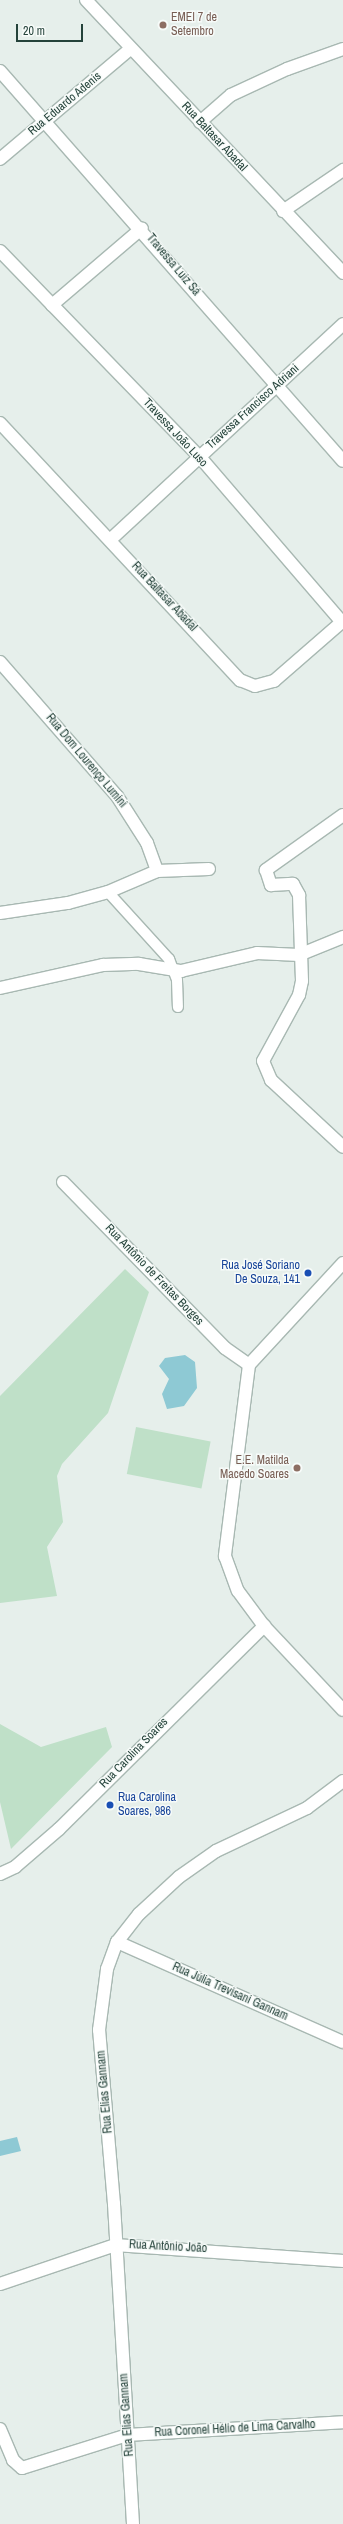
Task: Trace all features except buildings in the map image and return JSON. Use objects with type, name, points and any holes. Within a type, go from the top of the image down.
[{"type":"street","name":"Rua Baltasar Abadal","points":[[86,0],[283,212],[343,273]]},
{"type":"street","name":"Rua Eduardo Adenis","points":[[0,159],[45,119],[130,49]]},
{"type":"street","points":[[200,122],[230,95],[287,69],[343,49]]},
{"type":"street","name":"Travessa Luiz Sá","points":[[0,71],[142,228],[276,386],[343,461]]},
{"type":"street","points":[[283,212],[343,170]]},
{"type":"street","points":[[52,305],[142,228]]},
{"type":"street","name":"Travessa João Luso","points":[[0,251],[198,456],[342,622]]},
{"type":"street","name":"Travessa Francisco Adriani","points":[[110,540],[198,456],[343,324]]},
{"type":"street","name":"Rua Baltasar Abadal","points":[[0,423],[240,680],[255,686],[279,677],[342,622]]},
{"type":"street","name":"Rua Dom Lourenço Lumini","points":[[0,662],[118,796],[147,843],[157,871]]},
{"type":"street","points":[[343,815],[266,870],[271,885],[288,883],[297,888],[299,955],[302,981],[299,995],[263,1061],[271,1080],[343,1147]]},
{"type":"street","points":[[0,913],[29,911],[108,892],[157,871],[209,869]]},
{"type":"street","points":[[0,988],[102,965],[139,964],[173,971],[201,969],[257,953],[299,955],[343,937]]},
{"type":"street","name":"Rua Antônio de Freitas Borges","points":[[63,1182],[225,1348],[249,1365]]},
{"type":"street","points":[[343,1263],[249,1365],[225,1556],[238,1591],[264,1626],[343,1710]]},
{"type":"street","name":"Rua Carolina Soares","points":[[0,1874],[15,1867],[59,1830],[264,1626]]},
{"type":"street","name":"Rua Elias Gannam","points":[[133,2524],[99,2030],[107,1969],[117,1942],[139,1914],[185,1873],[216,1851],[307,1808],[343,1781]]},
{"type":"street","name":"Rua Júlia Trevisani Gannam","points":[[117,1942],[343,2042]]},
{"type":"street","name":"Rua Antônio João","points":[[0,2284],[115,2245],[343,2261]]},
{"type":"street","name":"Rua Coronel Hélio de Lima Carvalho","points":[[0,2429],[13,2460],[22,2468],[127,2435],[343,2422]]},
{"type":"lane","points":[[108,892],[159,945],[177,980],[178,1007]]},
{"type":"green space","points":[[125,1269],[149,1292],[108,1413],[62,1464],[57,1476],[63,1522],[47,1547],[57,1596],[0,1603],[0,1396]]},
{"type":"green space","points":[[136,1427],[211,1442],[201,1489],[127,1474]]},
{"type":"green space","points":[[0,1724],[41,1747],[106,1727],[112,1747],[11,1849],[0,1802]]},
{"type":"water","points":[[185,1355],[195,1362],[197,1388],[184,1406],[167,1409],[162,1394],[169,1379],[159,1366],[165,1358]]},
{"type":"water","points":[[17,2137],[21,2151],[0,2156],[0,2141]]},
{"type":"place","name":"EMEI 7 de Setembro","points":[[163,25]]},
{"type":"place","name":"Rua José Soriano De Souza, 141","points":[[308,1273]]},
{"type":"place","name":"E.E. Matilda Macedo Soares","points":[[297,1468]]},
{"type":"place","name":"Rua Carolina Soares, 986","points":[[110,1805]]}]
